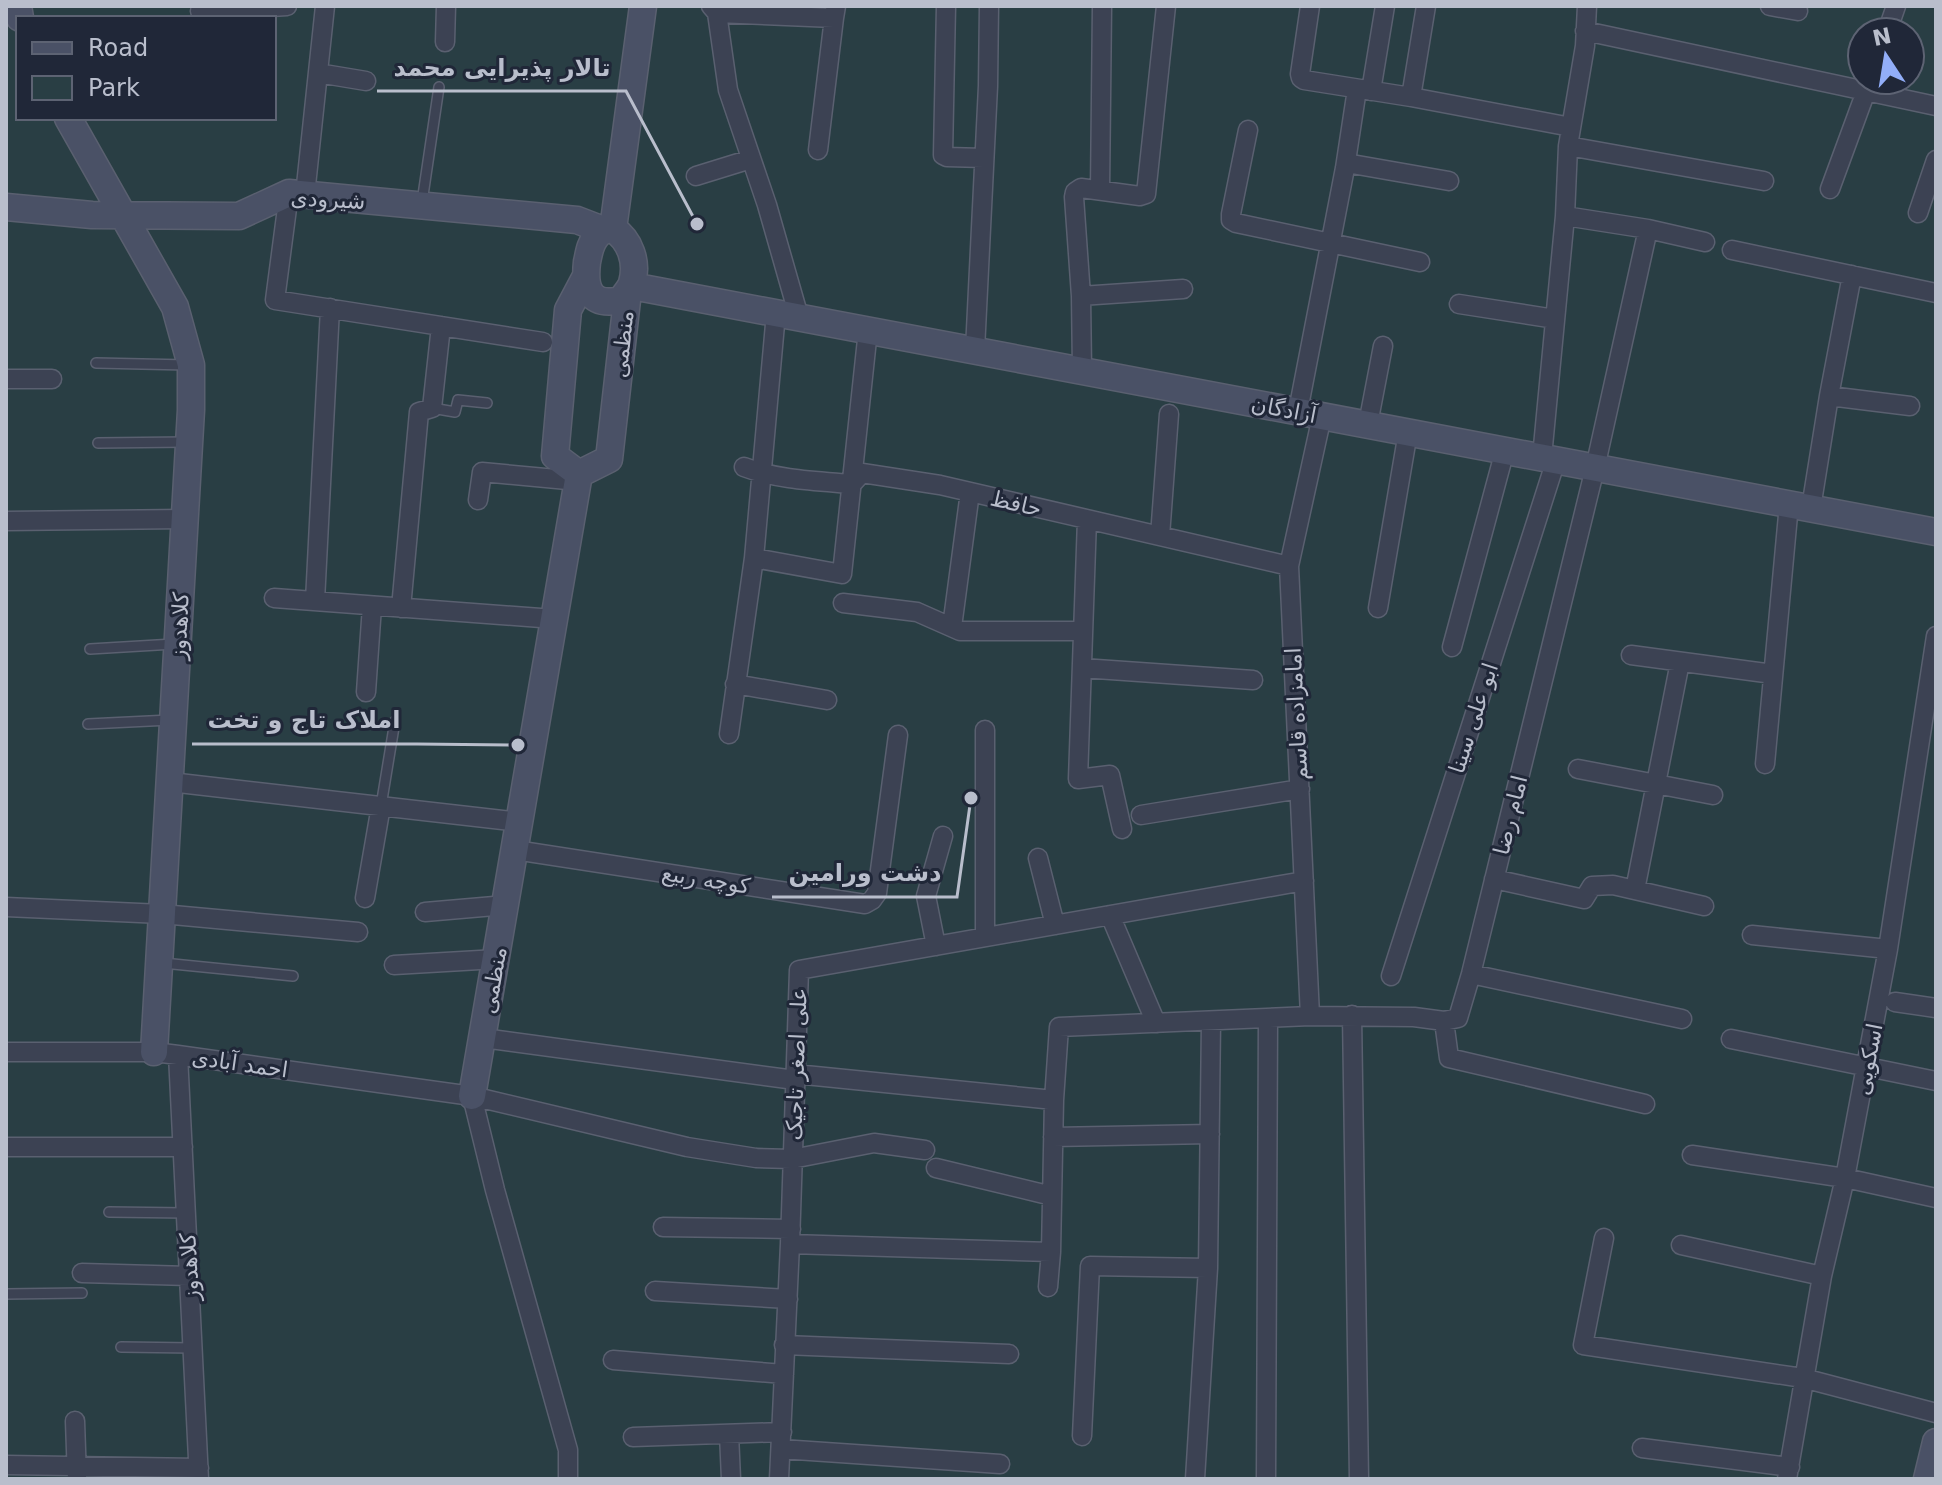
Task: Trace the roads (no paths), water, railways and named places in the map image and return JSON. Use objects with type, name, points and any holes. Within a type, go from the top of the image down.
[{"type":"main road","points":[[608,229],[622,235],[633,259],[630,288],[621,300],[603,302],[589,293],[586,276],[589,251],[595,238],[608,229],[643,6]]},
{"type":"main road","name":"کلاهدوز","points":[[69,120],[175,307],[191,365],[159,962],[166,1053]]},
{"type":"main road","name":"شیرودی","points":[[6,207],[92,215],[239,216],[297,194],[577,220],[608,229]]},
{"type":"main road","points":[[578,478],[555,456],[568,310],[586,276]]},
{"type":"main road","name":"آزادگان","points":[[630,288],[788,315],[1936,532]]},
{"type":"main road","name":"منظمی","points":[[472,1096],[578,478],[609,459],[630,288]]},
{"type":"main road","points":[[1927,1479],[1936,1442]]},
{"type":"street","points":[[200,12],[287,6]]},
{"type":"street","points":[[325,6],[318,73],[275,300],[543,342]]},
{"type":"street","points":[[445,42],[446,6]]},
{"type":"street","points":[[946,6],[943,155],[984,158]]},
{"type":"street","points":[[975,350],[989,6]]},
{"type":"street","points":[[1100,190],[1102,6]]},
{"type":"street","points":[[1082,370],[1075,192],[1081,188],[1140,196],[1146,194],[1166,6]]},
{"type":"street","points":[[1310,6],[1300,74],[1304,80],[1571,127]]},
{"type":"street","name":"امامزاده قاسم","points":[[1310,1016],[1289,566],[1330,244],[1346,163],[1385,6]]},
{"type":"street","points":[[1411,97],[1426,6]]},
{"type":"street","name":"ابو علی سینا","points":[[1391,976],[1549,459],[1555,319],[1568,146],[1585,46],[1587,6]]},
{"type":"street","points":[[729,734],[735,684],[762,560],[762,474],[788,315],[788,275],[728,90],[714,10],[835,12],[818,150]]},
{"type":"street","points":[[1585,31],[1846,82]]},
{"type":"street","points":[[318,73],[366,81]]},
{"type":"street","points":[[1830,189],[1864,96]]},
{"type":"street","points":[[1902,96],[1936,106]]},
{"type":"street","points":[[1248,130],[1231,220],[1420,262]]},
{"type":"street","points":[[1568,146],[1764,181]]},
{"type":"street","points":[[696,176],[751,159]]},
{"type":"street","points":[[1918,213],[1936,160]]},
{"type":"street","points":[[1346,163],[1449,181]]},
{"type":"street","points":[[1565,216],[1705,242]]},
{"type":"street","name":"امام رضا","points":[[1444,1021],[1458,1018],[1471,974],[1595,468],[1648,229]]},
{"type":"street","points":[[1732,250],[1936,293]]},
{"type":"street","points":[[1765,764],[1773,674],[1800,506],[1829,396],[1852,275]]},
{"type":"street","points":[[1081,296],[1183,289]]},
{"type":"street","points":[[1459,304],[1555,319]]},
{"type":"street","points":[[315,601],[330,308]]},
{"type":"street","points":[[401,608],[419,412],[432,408],[441,326]]},
{"type":"street","points":[[762,560],[842,574],[868,330]]},
{"type":"street","points":[[1368,424],[1383,346]]},
{"type":"street","points":[[6,379],[52,379]]},
{"type":"street","points":[[1829,396],[1910,406]]},
{"type":"street","points":[[1160,536],[1169,414]]},
{"type":"street","points":[[1378,608],[1408,432]]},
{"type":"street","points":[[1452,647],[1505,450]]},
{"type":"street","name":"حافظ","points":[[744,467],[762,474],[813,481],[852,484],[862,473],[940,485],[1289,566]]},
{"type":"street","points":[[478,500],[482,472],[578,478]]},
{"type":"street","points":[[952,627],[970,492]]},
{"type":"street","points":[[6,521],[185,519]]},
{"type":"street","points":[[1087,519],[1078,779],[1110,775],[1122,829]]},
{"type":"street","points":[[274,598],[554,619]]},
{"type":"street","points":[[843,603],[917,612],[960,631],[1083,631]]},
{"type":"street","points":[[366,692],[372,606]]},
{"type":"street","name":"اسکویی","points":[[1789,1473],[1822,1276],[1845,1178],[1888,949],[1936,636]]},
{"type":"street","points":[[1631,655],[1773,674]]},
{"type":"street","points":[[1635,890],[1680,662]]},
{"type":"street","points":[[1082,668],[1253,680]]},
{"type":"street","points":[[735,684],[827,700]]},
{"type":"street","points":[[985,730],[985,937]]},
{"type":"street","name":"کوچه ربیع","points":[[515,850],[865,904],[877,893],[898,735]]},
{"type":"street","points":[[1578,769],[1713,795]]},
{"type":"street","points":[[170,782],[520,822]]},
{"type":"street","points":[[1141,815],[1300,789]]},
{"type":"street","points":[[365,898],[381,806]]},
{"type":"street","points":[[936,946],[926,896],[943,836]]},
{"type":"street","points":[[1038,858],[1055,925]]},
{"type":"street","points":[[1494,879],[1584,899],[1592,886],[1613,885],[1704,906]]},
{"type":"street","name":"علی اصغر تاجیک","points":[[779,1479],[799,970],[1304,881]]},
{"type":"street","points":[[425,912],[506,905]]},
{"type":"street","points":[[6,907],[162,914],[358,932]]},
{"type":"street","points":[[1110,915],[1156,1023]]},
{"type":"street","points":[[1752,935],[1888,949]]},
{"type":"street","points":[[394,965],[497,959]]},
{"type":"street","points":[[1471,974],[1682,1019]]},
{"type":"street","points":[[1895,1002],[1936,1008]]},
{"type":"street","points":[[1352,1015],[1359,1479]]},
{"type":"street","points":[[1048,1287],[1059,1027],[1310,1016],[1414,1017],[1444,1021],[1449,1058],[1645,1104]]},
{"type":"street","points":[[1266,1479],[1268,1018]]},
{"type":"street","points":[[1195,1479],[1208,1268],[1211,1021]]},
{"type":"street","points":[[483,1038],[795,1077],[1054,1100]]},
{"type":"street","points":[[1731,1039],[1936,1081]]},
{"type":"street","name":"احمد آبادی","points":[[6,1052],[166,1053],[472,1096],[687,1147],[756,1158],[792,1159],[874,1143],[925,1150]]},
{"type":"street","name":"کلاهدوز","points":[[166,1053],[183,1147],[199,1474]]},
{"type":"street","name":"منظمی","points":[[472,1096],[495,1190],[568,1450],[568,1479]]},
{"type":"street","points":[[1053,1137],[1210,1134]]},
{"type":"street","points":[[6,1147],[183,1147]]},
{"type":"street","points":[[1692,1155],[1845,1178],[1936,1198]]},
{"type":"street","points":[[936,1168],[1052,1196]]},
{"type":"street","points":[[663,1227],[1051,1252]]},
{"type":"street","points":[[1604,1238],[1583,1345],[1803,1378],[1936,1413]]},
{"type":"street","points":[[1681,1245],[1822,1276]]},
{"type":"street","points":[[1082,1436],[1090,1266],[1208,1268]]},
{"type":"street","points":[[82,1273],[189,1276]]},
{"type":"street","points":[[655,1291],[788,1299]]},
{"type":"street","points":[[784,1345],[1009,1354]]},
{"type":"street","points":[[613,1360],[784,1374]]},
{"type":"street","points":[[75,1421],[77,1473]]},
{"type":"street","points":[[729,1434],[731,1479]]},
{"type":"street","points":[[633,1437],[729,1434],[1000,1464]]},
{"type":"street","points":[[1642,1448],[1789,1473]]},
{"type":"street","points":[[6,1465],[77,1473],[199,1474]]},
{"type":"lane","points":[[422,206],[439,87]]},
{"type":"lane","points":[[96,363],[191,365]]},
{"type":"lane","points":[[432,408],[455,412],[458,400],[487,403]]},
{"type":"lane","points":[[98,443],[189,442]]},
{"type":"lane","points":[[90,649],[177,644]]},
{"type":"lane","points":[[88,724],[173,720]]},
{"type":"lane","points":[[381,806],[395,721]]},
{"type":"lane","points":[[159,962],[293,976]]},
{"type":"lane","points":[[109,1212],[186,1213]]},
{"type":"lane","points":[[6,1294],[82,1293]]},
{"type":"lane","points":[[121,1347],[193,1348]]},
{"type":"place","name":"تالار پذیرایی محمد","points":[[697,224]]},
{"type":"place","name":"املاک تاج و تخت","points":[[518,745]]},
{"type":"place","name":"دشت ورامین","points":[[971,798]]}]
